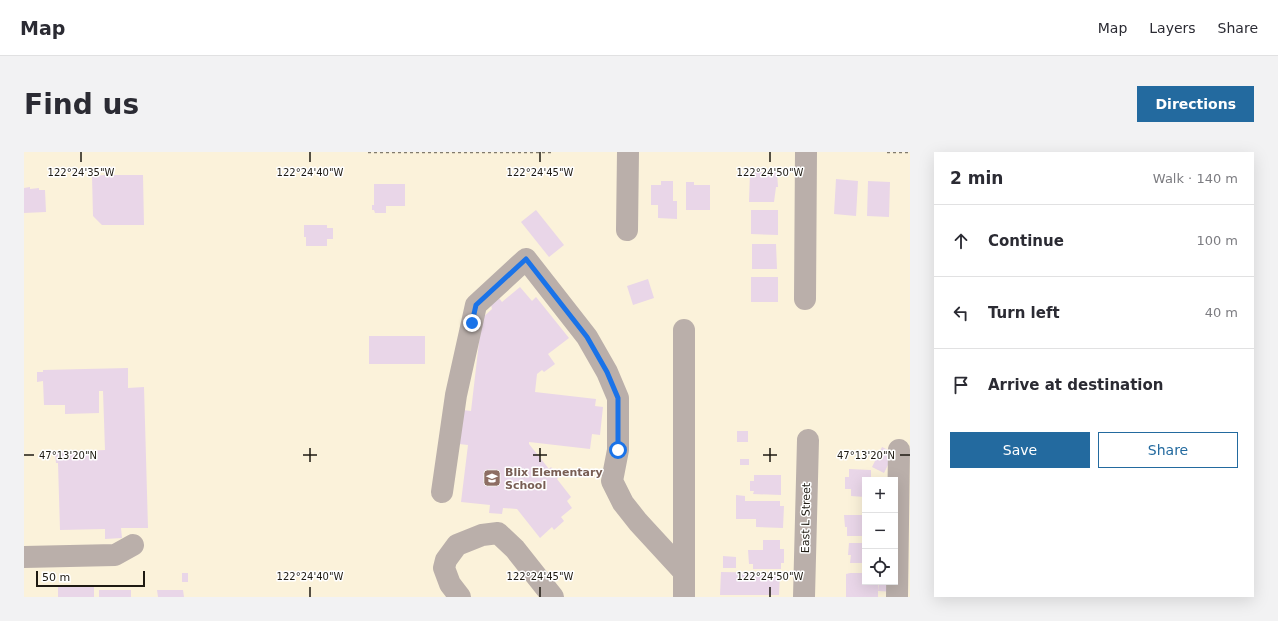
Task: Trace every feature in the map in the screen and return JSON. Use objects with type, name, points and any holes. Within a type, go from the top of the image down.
[{"type":"street","points":[[627,230],[628,152]]},
{"type":"street","points":[[805,299],[806,152]]},
{"type":"street","points":[[442,492],[456,395],[476,305],[526,259],[587,337],[607,372],[618,398],[618,450],[612,481],[623,502],[638,522],[684,572]]},
{"type":"street","points":[[684,330],[684,597]]},
{"type":"street","name":"East L Street","points":[[804,597],[808,440]]},
{"type":"street","points":[[897,597],[899,450]]},
{"type":"street","points":[[460,597],[450,584],[444,568],[446,560],[457,545],[482,535],[498,533],[515,549],[553,597]]},
{"type":"street","points":[[24,557],[115,555],[133,546]]},
{"type":"path","points":[[368,152],[550,152]]},
{"type":"path","points":[[887,152],[910,152]]},
{"type":"building","points":[[104,167],[113,167],[113,175],[143,175],[144,225],[102,225],[93,216],[92,176],[105,175]]},
{"type":"building","points":[[750,172],[777,172],[778,187],[776,187],[774,202],[749,202]]},
{"type":"building","points":[[836,179],[858,181],[856,216],[834,214]]},
{"type":"building","points":[[661,181],[673,181],[673,201],[677,201],[677,219],[658,218],[658,205],[651,205],[651,185],[661,185]]},
{"type":"building","points":[[868,181],[890,182],[889,217],[867,216]]},
{"type":"building","points":[[686,182],[694,182],[694,185],[710,185],[710,210],[686,210]]},
{"type":"building","points":[[374,184],[405,184],[405,206],[386,206],[386,213],[375,213],[374,210],[372,210],[372,205],[374,205]]},
{"type":"building","points":[[30,187],[30,189],[39,188],[39,190],[45,190],[46,212],[24,213],[24,188]]},
{"type":"building","points":[[536,210],[564,245],[549,257],[521,222]]},
{"type":"building","points":[[751,210],[778,210],[778,235],[751,234]]},
{"type":"building","points":[[304,225],[327,225],[327,228],[333,228],[333,239],[327,239],[327,246],[306,246]]},
{"type":"building","points":[[752,244],[776,244],[777,269],[752,269]]},
{"type":"building","points":[[751,277],[778,277],[778,302],[751,302]]},
{"type":"building","points":[[648,279],[654,298],[633,305],[627,286]]},
{"type":"building","points":[[520,287],[532,301],[536,297],[569,338],[548,354],[555,364],[544,372],[542,370],[537,374],[535,392],[596,399],[595,406],[603,407],[600,435],[592,434],[590,449],[529,442],[549,469],[551,467],[559,477],[557,479],[571,497],[567,501],[572,508],[561,517],[564,521],[554,530],[552,527],[540,538],[517,509],[503,508],[502,514],[489,513],[490,505],[461,502],[468,445],[459,444],[463,410],[471,411],[481,325],[479,321],[492,309],[491,305],[499,298],[502,302]]},
{"type":"building","points":[[369,336],[425,336],[425,364],[369,364]]},
{"type":"building","points":[[128,368],[128,388],[144,387],[148,528],[121,528],[122,538],[105,539],[105,529],[60,530],[58,463],[56,463],[55,452],[105,450],[103,391],[99,391],[99,413],[65,414],[65,405],[44,405],[43,381],[37,382],[37,372],[43,372],[43,370]]},
{"type":"building","points":[[737,431],[748,431],[748,442],[737,442]]},
{"type":"building","points":[[882,447],[894,453],[884,473],[872,467]]},
{"type":"building","points":[[740,459],[749,459],[749,465],[740,465]]},
{"type":"building","points":[[849,469],[871,470],[871,477],[862,477],[862,497],[851,496],[851,489],[845,489],[845,477],[849,477]]},
{"type":"building","points":[[754,475],[781,475],[781,495],[753,494],[754,491],[750,491],[750,481],[754,481]]},
{"type":"building","points":[[736,495],[745,496],[745,501],[780,501],[780,506],[784,506],[783,528],[756,527],[756,519],[736,519]]},
{"type":"building","points":[[844,515],[862,515],[862,536],[847,536],[847,527],[845,527]]},
{"type":"building","points":[[763,540],[780,540],[780,549],[784,549],[784,563],[781,563],[781,569],[753,569],[753,564],[749,564],[748,550],[763,550]]},
{"type":"building","points":[[849,543],[862,543],[862,563],[850,563],[851,555],[848,555]]},
{"type":"building","points":[[723,556],[736,557],[736,568],[723,568]]},
{"type":"building","points":[[721,572],[780,573],[779,595],[720,595]]},
{"type":"building","points":[[182,573],[188,573],[188,582],[182,582]]},
{"type":"building","points":[[862,573],[862,585],[878,585],[878,597],[846,597],[846,574]]},
{"type":"building","points":[[879,585],[895,585],[896,592],[878,591]]},
{"type":"building","points":[[58,587],[94,587],[94,597],[58,597]]},
{"type":"building","points":[[99,590],[131,590],[131,597],[99,597]]},
{"type":"building","points":[[157,590],[183,590],[184,597],[158,597]]},
{"type":"place","name":"Blix Elementary School","points":[[492,478]]},
{"type":"route","points":[[472,323],[476,305],[526,259],[587,337],[607,372],[618,398],[618,450]]}]
